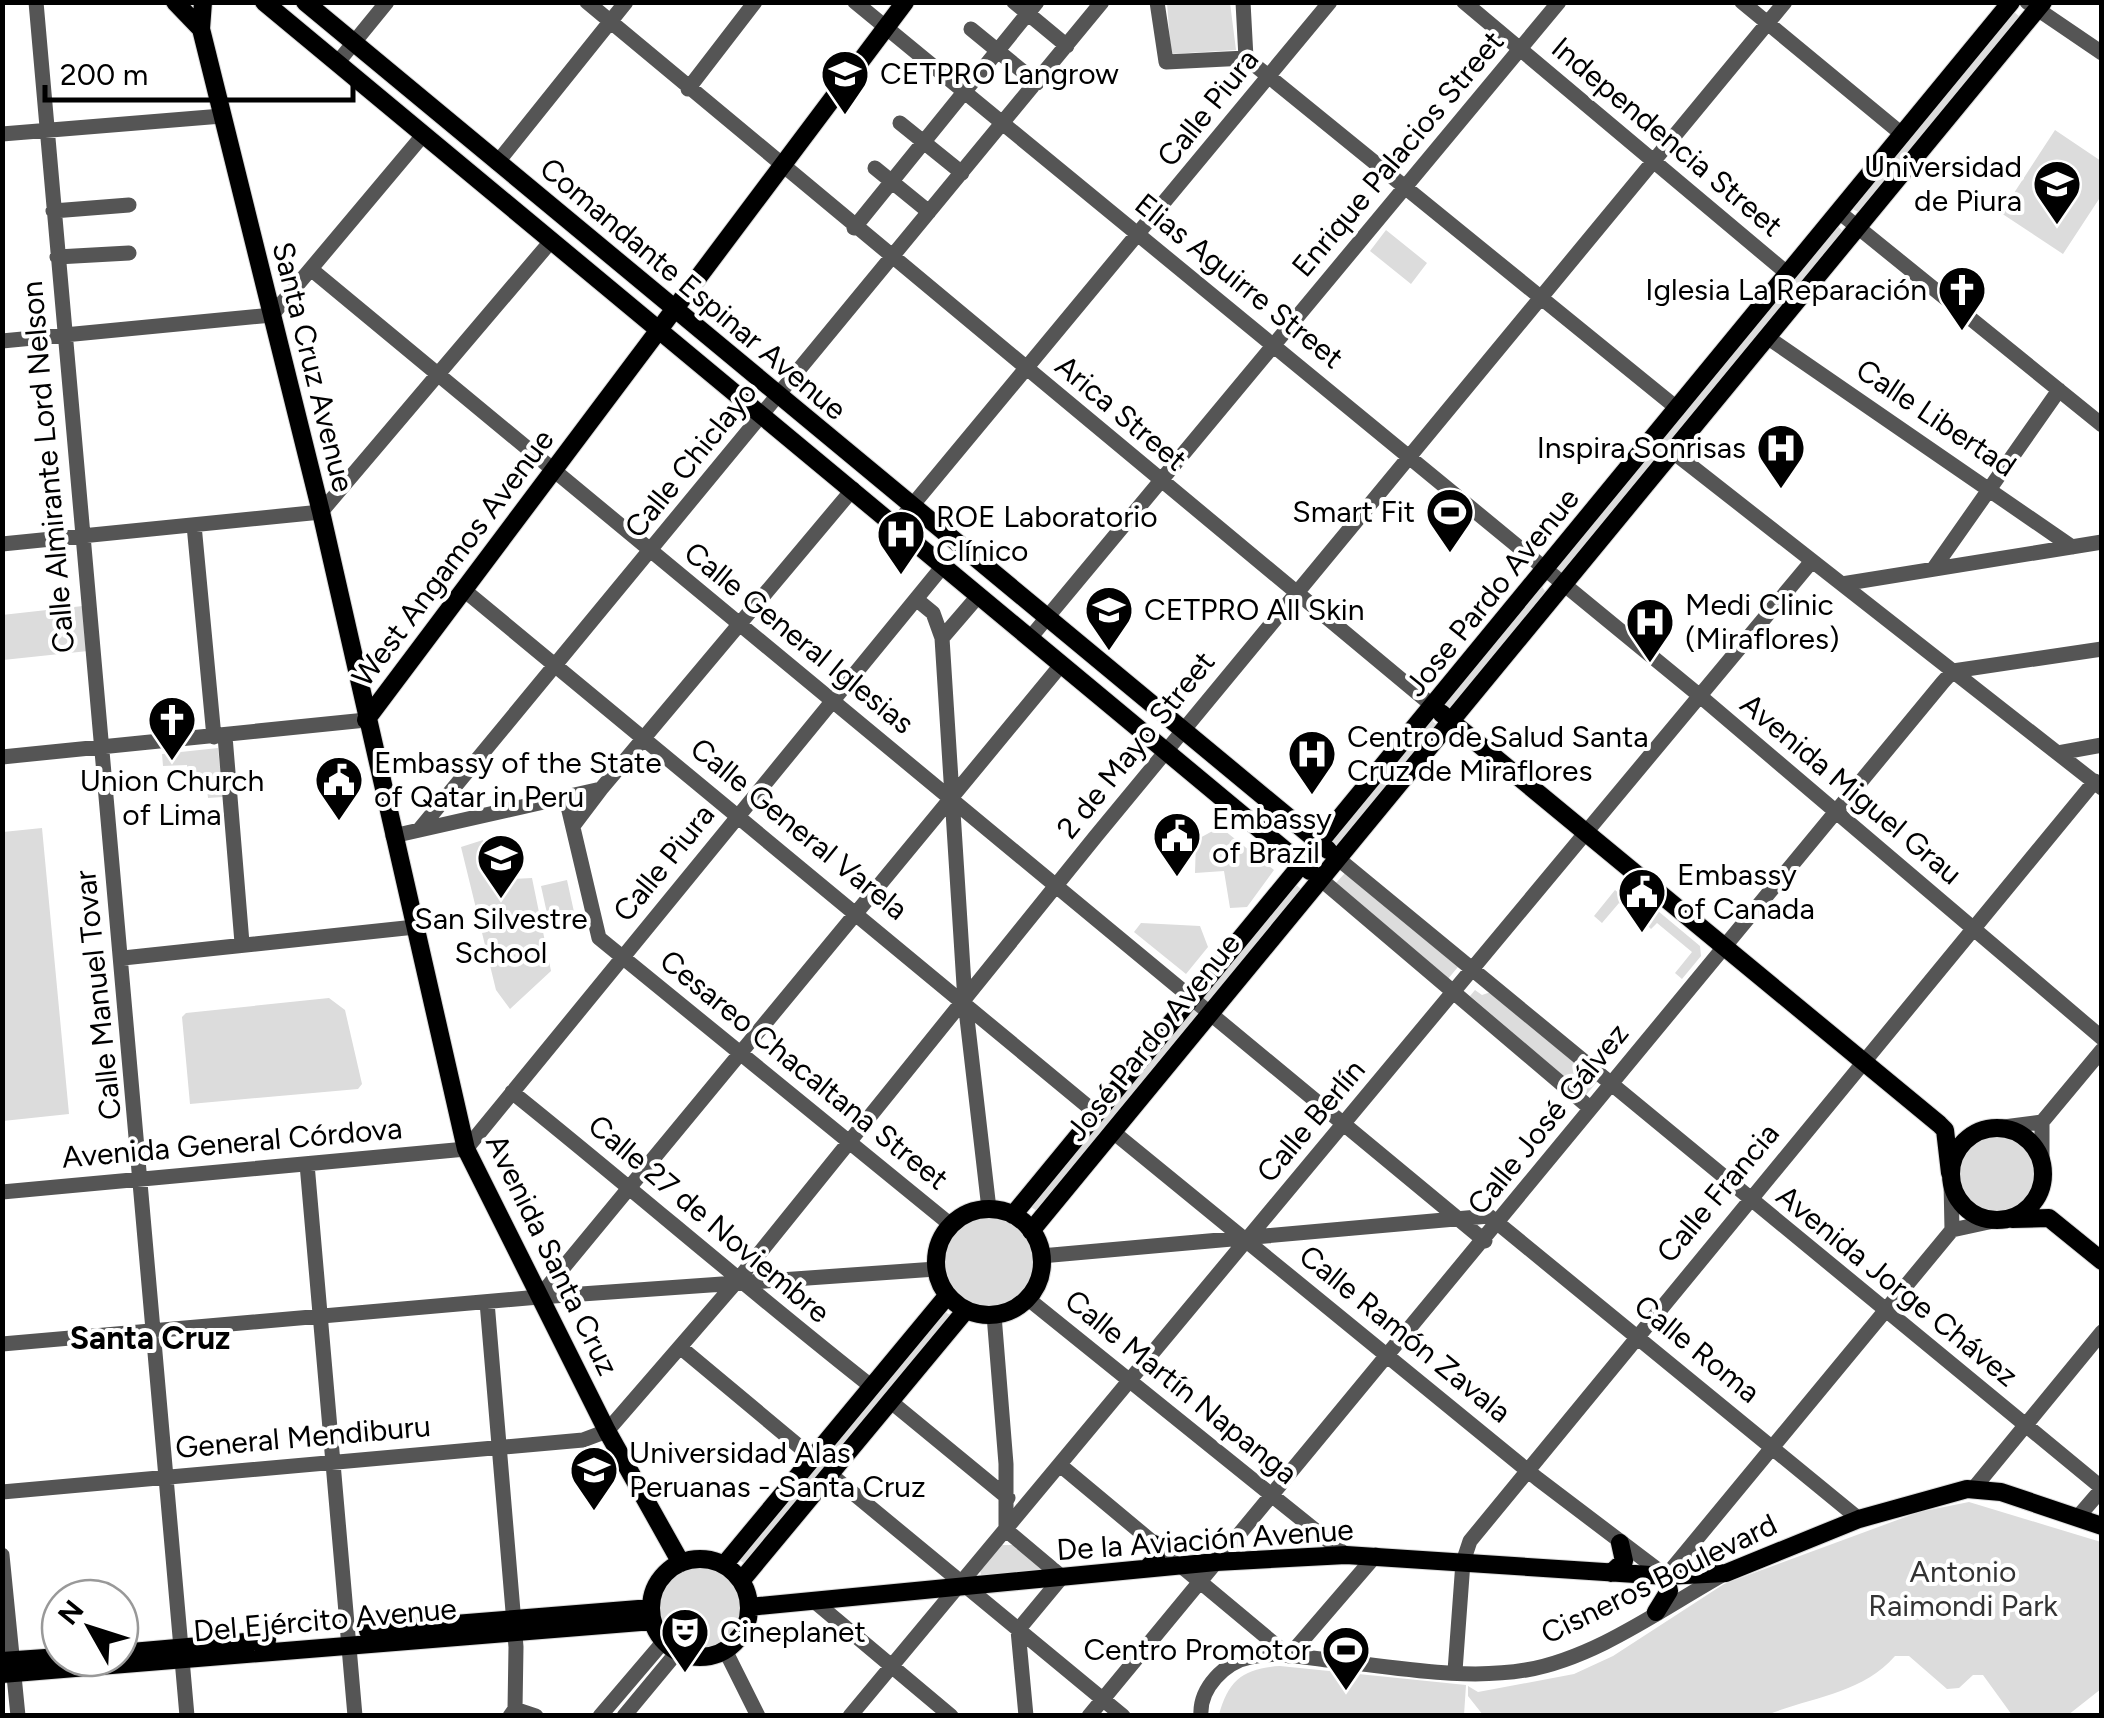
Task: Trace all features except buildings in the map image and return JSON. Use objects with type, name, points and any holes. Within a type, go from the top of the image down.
[{"type":"main road","points":[[176,2],[201,29]]},
{"type":"main road","points":[[201,29],[204,2]]},
{"type":"main road","name":"Comandante Espinar Avenue","points":[[264,2],[1318,878]]},
{"type":"main road","name":"Comandante Espinar Avenue","points":[[305,2],[1336,857]]},
{"type":"main road","name":"West Angamos Avenue","points":[[882,25],[892,2]]},
{"type":"main road","name":"West Angamos Avenue","points":[[366,720],[882,25],[905,2]]},
{"type":"main road","name":"Jose Pardo Avenue","points":[[1013,1215],[2012,2]]},
{"type":"main road","name":"Jose Pardo Avenue","points":[[1318,878],[1767,337],[2036,5]]},
{"type":"main road","name":"Santa Cruz Avenue","points":[[201,29],[321,512],[366,720]]},
{"type":"main road","points":[[516,211],[531,191]]},
{"type":"main road","points":[[1433,706],[1946,1130],[1992,1128],[2027,1139],[2042,1167],[2050,1218],[2102,1261]]},
{"type":"main road","name":"Avenida Santa Cruz","points":[[366,720],[466,1149],[607,1430],[681,1563]]},
{"type":"main road","name":"José Pardo Avenue","points":[[1032,1231],[1318,878]]},
{"type":"main road","points":[[1951,1177],[1961,1144],[1992,1128]]},
{"type":"main road","points":[[1946,1130],[1951,1177],[1967,1210],[2002,1220],[2050,1218]]},
{"type":"main road","points":[[2002,1220],[2032,1204],[2042,1167]]},
{"type":"main road","points":[[989,1209],[1013,1215],[1032,1231],[1042,1256],[1038,1280],[1028,1298],[994,1315],[966,1310],[947,1296],[936,1269],[937,1249],[951,1225],[965,1214],[989,1209]]},
{"type":"main road","points":[[724,1565],[947,1296]]},
{"type":"main road","points":[[741,1581],[966,1310]]},
{"type":"main road","name":"Cisneros Boulevard","points":[[1726,1573],[1859,1519],[1974,1488],[2000,1492],[2102,1526]]},
{"type":"main road","points":[[1611,1573],[1624,1561],[1620,1543]]},
{"type":"main road","points":[[1146,1569],[1156,1559],[1154,1544]]},
{"type":"main road","name":"De la Aviación Avenue","points":[[749,1608],[1216,1562],[1346,1555],[1666,1576],[1726,1573]]},
{"type":"main road","points":[[703,1559],[724,1565],[741,1581],[749,1608],[744,1629],[725,1650],[704,1656],[671,1646],[652,1614],[660,1580],[681,1563],[703,1559]]},
{"type":"main road","points":[[1656,1612],[1669,1590],[1666,1576]]},
{"type":"main road","name":"Del Ejército Avenue","points":[[8,1667],[652,1614]]},
{"type":"main road","name":"Del Ejército Avenue","points":[[140,1653],[181,1654]]},
{"type":"main road","points":[[8,1667],[40,1661]]},
{"type":"street","name":"Calle Almirante Lord Nelson","points":[[36,2],[100,748]]},
{"type":"street","points":[[338,62],[387,2]]},
{"type":"street","name":"Arica Street","points":[[586,2],[1433,706]]},
{"type":"street","points":[[497,163],[626,2]]},
{"type":"street","points":[[688,89],[755,2]]},
{"type":"street","name":"Elias Aguirre Street","points":[[856,2],[1563,583]]},
{"type":"street","points":[[1014,2],[1032,8],[1067,46]]},
{"type":"street","points":[[1157,2],[1166,62],[1246,58],[1678,408]]},
{"type":"street","points":[[1244,2],[1246,58]]},
{"type":"street","name":"Calle Piura","points":[[896,525],[1330,2]]},
{"type":"street","name":"Independencia Street","points":[[1464,2],[1788,274]]},
{"type":"street","name":"Enrique Palacios Street","points":[[1030,638],[1559,2]]},
{"type":"street","points":[[1742,2],[1903,135]]},
{"type":"street","name":"2 de Mayo Street","points":[[965,1001],[1785,2]]},
{"type":"street","name":"Calle Chiclayo","points":[[437,818],[556,666],[1101,3]]},
{"type":"street","points":[[2036,5],[2102,53]]},
{"type":"street","points":[[854,228],[1032,8]]},
{"type":"street","points":[[971,29],[1036,83]]},
{"type":"street","points":[[2,134],[222,116]]},
{"type":"street","points":[[900,123],[962,173]]},
{"type":"street","points":[[2,341],[272,315],[424,134]]},
{"type":"street","points":[[875,168],[929,212]]},
{"type":"street","points":[[53,211],[128,205]]},
{"type":"street","points":[[1840,212],[2102,425]]},
{"type":"street","points":[[2,544],[321,512],[552,240]]},
{"type":"street","points":[[57,256],[129,253]]},
{"type":"street","name":"Calle General Iglesias","points":[[312,270],[1191,1000]]},
{"type":"street","name":"Calle Libertad","points":[[1767,337],[2072,546]]},
{"type":"street","points":[[1934,568],[2059,390]]},
{"type":"street","points":[[1672,451],[2098,784]]},
{"type":"street","points":[[573,826],[853,488]]},
{"type":"street","points":[[194,525],[242,943]]},
{"type":"street","points":[[1842,584],[2102,542]]},
{"type":"street","name":"Calle Berlín","points":[[850,1716],[1812,560]]},
{"type":"street","name":"Calle Piura","points":[[466,1149],[944,566]]},
{"type":"street","name":"Avenida Miguel Grau","points":[[1563,583],[2102,1038]]},
{"type":"street","name":"Calle General Varela","points":[[464,590],[1097,1114]]},
{"type":"street","points":[[942,638],[979,595]]},
{"type":"street","points":[[916,599],[933,613],[942,638],[956,780],[950,800],[965,1001],[960,1018],[989,1209]]},
{"type":"street","points":[[1953,671],[2102,648]]},
{"type":"street","points":[[956,780],[1062,664]]},
{"type":"street","name":"Calle José Gálvez","points":[[1088,1716],[1953,671]]},
{"type":"street","name":"West Angamos Avenue","points":[[2,757],[366,720]]},
{"type":"street","points":[[2058,753],[2102,745]]},
{"type":"street","name":"Calle Manuel Tovar","points":[[100,748],[143,1180],[152,1329],[187,1716]]},
{"type":"street","name":"Calle Francia","points":[[1455,1672],[1463,1562],[1470,1541],[1973,928],[2098,784]]},
{"type":"street","points":[[393,836],[420,830],[437,818],[600,789]]},
{"type":"street","name":"Cesareo Chacaltana Street","points":[[566,798],[597,935],[951,1225]]},
{"type":"street","points":[[539,1297],[950,800]]},
{"type":"street","points":[[952,836],[958,826],[974,819]]},
{"type":"street","name":"Avenida Jorge Chávez","points":[[1336,857],[2102,1488]]},
{"type":"street","points":[[1318,878],[1590,1108]]},
{"type":"street","points":[[122,958],[416,928]]},
{"type":"street","points":[[1191,1000],[1485,1241]]},
{"type":"street","points":[[607,1430],[960,1018]]},
{"type":"street","points":[[2042,1167],[2042,1122],[2102,1050]]},
{"type":"street","name":"Calle 27 de Noviembre","points":[[512,1092],[632,1188],[737,1281],[872,1387]]},
{"type":"street","points":[[1992,1128],[2042,1122]]},
{"type":"street","name":"Calle Ramón Zavala","points":[[1112,1131],[1528,1471],[1666,1576]]},
{"type":"street","name":"Avenida General Córdova","points":[[2,1192],[466,1149]]},
{"type":"street","points":[[307,1164],[354,1716]]},
{"type":"street","points":[[1951,1177],[1952,1230]]},
{"type":"street","points":[[1042,1256],[1247,1240],[1451,1217],[1489,1216],[1499,1224]]},
{"type":"street","points":[[1666,1576],[1952,1230],[2002,1220]]},
{"type":"street","name":"Calle Roma","points":[[1499,1224],[1859,1519]]},
{"type":"street","points":[[2,1344],[737,1281],[936,1269]]},
{"type":"street","name":"Calle Martín Napanga","points":[[1028,1298],[1346,1555]]},
{"type":"street","points":[[488,1302],[515,1623],[513,1713],[536,1716]]},
{"type":"street","points":[[994,1315],[1006,1530],[1062,1577],[1018,1630],[1026,1716]]},
{"type":"street","points":[[1974,1488],[2102,1332]]},
{"type":"street","points":[[680,1346],[813,1458]]},
{"type":"street","points":[[890,1401],[1023,1510]]},
{"type":"street","name":"General Mendiburu","points":[[2,1492],[583,1440],[607,1430]]},
{"type":"street","points":[[1060,1466],[1289,1656],[1376,1555]]},
{"type":"street","points":[[830,1474],[1123,1716]]},
{"type":"street","points":[[2077,1518],[2102,1488]]},
{"type":"street","points":[[2,1555],[8,1667],[18,1716]]},
{"type":"street","name":"Cisneros Boulevard","points":[[1200,1716],[1206,1692],[1236,1662],[1262,1655],[1455,1672],[1523,1670],[1549,1664],[1726,1573]]},
{"type":"street","points":[[814,1601],[951,1716]]},
{"type":"street","points":[[600,1716],[671,1646]]},
{"type":"street","points":[[624,1716],[671,1646]]},
{"type":"street","points":[[725,1650],[758,1716]]},
{"type":"green space","points":[[1167,3],[1230,3],[1236,50],[1171,54]]},
{"type":"green space","points":[[2013,11],[2020,17],[1862,213],[1854,210],[1852,207]]},
{"type":"green space","points":[[2055,130],[2101,161],[2101,196],[2063,254],[2001,213]]},
{"type":"green space","points":[[1837,225],[1845,234],[1564,572],[1556,571],[1553,567]]},
{"type":"green space","points":[[1386,230],[1427,263],[1411,284],[1370,251]]},
{"type":"green space","points":[[1540,584],[1547,594],[1451,709],[1443,707],[1441,699]]},
{"type":"green space","points":[[83,606],[88,651],[3,660],[2,615]]},
{"type":"green space","points":[[1427,716],[1437,725],[1338,845],[1331,844],[1329,836]]},
{"type":"green space","points":[[218,748],[223,797],[208,798],[207,788],[189,790],[187,765],[163,766],[162,754]]},
{"type":"green space","points":[[1220,827],[1274,870],[1247,907],[1230,908],[1224,871],[1195,873],[1196,840]]},
{"type":"green space","points":[[42,828],[69,1114],[3,1121],[3,832]]},
{"type":"green space","points":[[483,840],[492,880],[532,878],[551,971],[510,1009],[496,990],[461,847]]},
{"type":"green space","points":[[1346,872],[1458,967],[1447,980],[1334,885]]},
{"type":"green space","points":[[567,880],[576,921],[550,927],[541,886]]},
{"type":"green space","points":[[1292,881],[1301,889],[1037,1211],[1028,1205]]},
{"type":"green space","points":[[1615,890],[1627,900],[1634,891],[1700,946],[1701,956],[1682,979],[1675,973],[1692,952],[1657,923],[1651,929],[1645,923],[1649,917],[1640,909],[1634,915],[1619,903],[1602,923],[1594,916]]},
{"type":"green space","points":[[1141,923],[1200,926],[1208,947],[1186,974],[1134,932]]},
{"type":"green space","points":[[1475,990],[1482,995],[1491,992],[1597,1082],[1586,1095],[1470,996]]},
{"type":"green space","points":[[329,998],[345,1010],[362,1084],[358,1089],[190,1104],[182,1017],[186,1013]]},
{"type":"green space","points":[[1989,1133],[2005,1133],[2031,1151],[2038,1174],[2035,1190],[2026,1203],[2005,1215],[1989,1215],[1963,1197],[1956,1182],[1956,1166],[1974,1140]]},
{"type":"green space","points":[[989,1213],[1008,1216],[1023,1227],[1034,1242],[1034,1280],[1023,1295],[1008,1306],[989,1309],[970,1306],[955,1295],[944,1280],[941,1261],[944,1242],[955,1227],[970,1216]]},
{"type":"green space","points":[[937,1307],[950,1315],[745,1564],[733,1555]]},
{"type":"green space","name":"Antonio Raimondi Park","points":[[1969,1502],[2101,1542],[2101,1689],[2068,1715],[2012,1715],[1983,1675],[1973,1675],[1959,1688],[1947,1689],[1909,1656],[1895,1656],[1852,1687],[1767,1715],[1483,1715],[1468,1696],[1468,1686],[1478,1692],[1574,1674],[1613,1656],[1724,1584],[1919,1512]]},
{"type":"green space","points":[[1001,1545],[1013,1545],[1042,1568],[1041,1573],[982,1580],[980,1570]]},
{"type":"green space","points":[[701,1565],[718,1568],[732,1577],[741,1591],[741,1625],[732,1639],[718,1648],[701,1651],[684,1648],[670,1639],[661,1625],[658,1608],[661,1591],[670,1577],[684,1568]]},
{"type":"green space","name":"Centro Promotor","points":[[1280,1666],[1466,1685],[1464,1715],[1219,1715],[1227,1693],[1239,1678]]},
{"type":"place","name":"CETPRO Langrow","points":[[845,116]]},
{"type":"place","name":"Universidad de Piura","points":[[2057,226]]},
{"type":"place","name":"Iglesia La Reparación","points":[[1962,332]]},
{"type":"place","name":"Inspira Sonrisas","points":[[1781,490]]},
{"type":"place","name":"Smart Fit","points":[[1450,554]]},
{"type":"place","name":"ROE Laboratorio Clínico","points":[[901,576]]},
{"type":"place","name":"CETPRO All Skin","points":[[1109,652]]},
{"type":"place","name":"Medi Clinic (Miraflores)","points":[[1650,664]]},
{"type":"place","name":"Union Church of Lima","points":[[172,762]]},
{"type":"place","name":"Centro de Salud Santa Cruz de Miraflores","points":[[1312,796]]},
{"type":"place","name":"Embassy of the State of Qatar in Peru","points":[[339,822]]},
{"type":"place","name":"Embassy of Brazil","points":[[1177,878]]},
{"type":"place","name":"San Silvestre School","points":[[501,900]]},
{"type":"place","name":"Embassy of Canada","points":[[1642,934]]},
{"type":"place","name":"Universidad Alas Peruanas - Santa Cruz","points":[[594,1512]]},
{"type":"place","name":"Cineplanet","points":[[685,1674]]},
{"type":"place","name":"Centro Promotor","points":[[1346,1692]]},
{"type":"district","name":"Santa Cruz","points":[[150,1338]]}]
